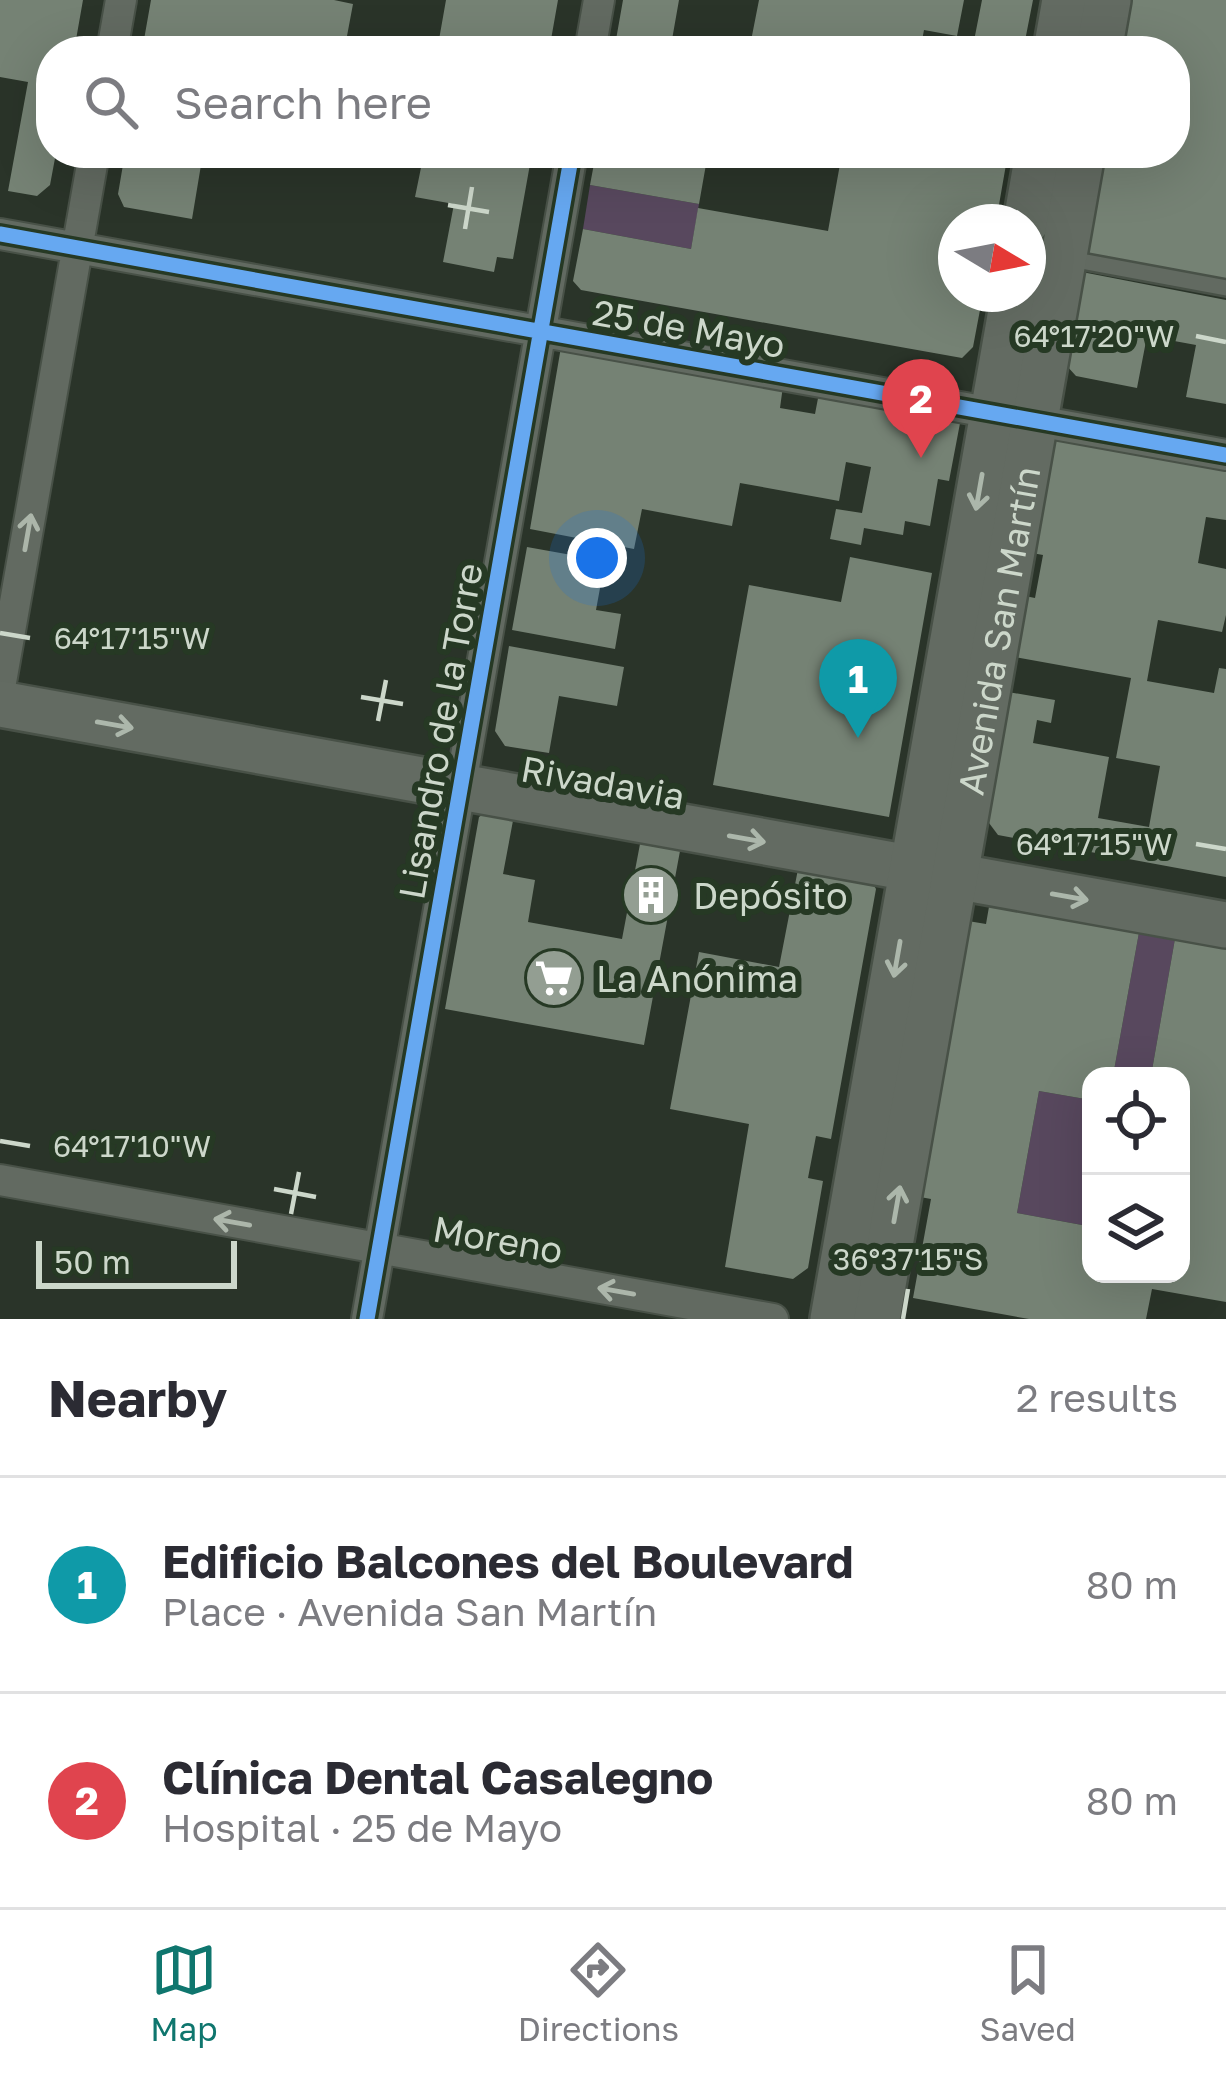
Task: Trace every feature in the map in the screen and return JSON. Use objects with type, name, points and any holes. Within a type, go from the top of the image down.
[{"type":"main road","points":[[1059,36],[1065,0]]},
{"type":"main road","points":[[1102,36],[1108,0]]},
{"type":"main road","points":[[1029,204],[1035,168]]},
{"type":"main road","name":"Avenida San Martín","points":[[833,1319],[933,873],[1014,416],[1063,258],[1079,168]]},
{"type":"main road","name":"Avenida San Martín","points":[[1014,312],[1014,416]]},
{"type":"main road","name":"Rivadavia","points":[[0,704],[1226,926]]},
{"type":"main road","name":"Avenida San Martín","points":[[877,1319],[933,873]]},
{"type":"street","points":[[115,36],[121,0]]},
{"type":"street","points":[[592,36],[598,0]]},
{"type":"street","points":[[0,688],[91,168]]},
{"type":"street","name":"Lisandro de la Torre","points":[[367,1319],[569,168]]},
{"type":"street","name":"25 de Mayo","points":[[0,234],[1226,454]]},
{"type":"street","name":"Moreno","points":[[0,1180],[772,1319]]},
{"type":"lane","points":[[1063,258],[1226,288]]},
{"type":"shaded area","points":[[590,185],[699,204],[691,249],[583,229]]},
{"type":"shaded area","points":[[1140,927],[1176,933],[1153,1067],[1115,1067]]},
{"type":"shaded area","points":[[1039,1091],[1082,1098],[1082,1225],[1017,1213]]},
{"type":"building","points":[[0,0],[83,0],[77,36],[36,36],[36,168],[53,168],[50,185],[37,196],[8,191],[28,82],[0,77]]},
{"type":"building","points":[[151,0],[334,0],[353,4],[347,36],[145,36]]},
{"type":"building","points":[[446,0],[558,0],[552,36],[440,36]]},
{"type":"building","points":[[623,0],[679,0],[673,36],[617,36]]},
{"type":"building","points":[[759,0],[964,0],[957,36],[924,30],[923,36],[752,36]]},
{"type":"building","points":[[982,0],[1033,0],[1026,36],[975,36]]},
{"type":"building","points":[[1130,0],[1226,0],[1226,279],[1086,253],[1100,168],[1190,168],[1190,36],[1124,36]]},
{"type":"building","points":[[122,168],[200,168],[192,219],[124,207],[118,194]]},
{"type":"building","points":[[421,168],[529,168],[513,259],[497,257],[494,272],[443,262],[454,204],[415,197]]},
{"type":"building","points":[[593,168],[705,168],[699,204],[590,185]]},
{"type":"building","points":[[839,168],[1005,168],[999,204],[938,204],[938,312],[980,312],[973,347],[962,358],[581,290],[573,281],[583,229],[691,249],[698,208],[828,231]]},
{"type":"building","points":[[1082,272],[1226,300],[1226,404],[1186,397],[1196,345],[1147,336],[1137,388],[1076,376],[1066,365]]},
{"type":"building","points":[[561,347],[783,386],[780,408],[815,414],[819,393],[961,418],[949,481],[938,479],[930,526],[905,521],[903,535],[864,528],[861,545],[830,539],[836,509],[862,513],[871,467],[846,462],[839,501],[740,483],[732,526],[642,509],[634,549],[530,529]]},
{"type":"building","points":[[1054,434],[1226,466],[1226,520],[1206,517],[1198,563],[1226,569],[1222,632],[1158,620],[1147,681],[1214,693],[1219,668],[1226,669],[1226,877],[998,835],[986,819],[1008,692],[1055,700],[1051,723],[1037,720],[1033,743],[1109,757],[1098,818],[1149,827],[1160,766],[1116,758],[1131,678],[1014,657],[1025,596],[1035,598],[1043,555],[1032,553]]},
{"type":"building","points":[[527,547],[605,561],[596,610],[621,614],[615,649],[512,630]]},
{"type":"building","points":[[850,557],[932,573],[889,817],[713,785],[749,585],[841,602]]},
{"type":"building","points":[[509,646],[624,667],[617,706],[559,696],[549,753],[505,746],[495,731]]},
{"type":"building","name":"La Anónima","points":[[494,807],[515,810],[503,874],[535,880],[528,922],[622,939],[640,844],[680,851],[644,1045],[445,1009],[479,817]]},
{"type":"building","points":[[799,864],[869,877],[876,889],[831,1139],[816,1136],[808,1178],[823,1181],[808,1268],[793,1279],[725,1267],[749,1124],[670,1109],[699,952],[779,967]]},
{"type":"building","points":[[990,901],[1140,927],[1115,1067],[1082,1067],[1082,1098],[1039,1091],[1017,1213],[1082,1225],[1082,1283],[1190,1283],[1190,1067],[1153,1067],[1176,933],[1226,942],[1226,1302],[1152,1289],[1146,1319],[1029,1319],[913,1298],[931,1199],[920,1197],[968,921],[986,924]]},
{"type":"cycle path","points":[[367,1319],[569,168]]},
{"type":"cycle path","points":[[0,234],[1226,455]]},
{"type":"place","name":"Clínica Dental Casalegno","points":[[921,458]]},
{"type":"place","name":"Edificio Balcones del Boulevard","points":[[858,738]]},
{"type":"place","name":"Depósito","points":[[651,895]]},
{"type":"place","name":"La Anónima","points":[[554,978]]}]
